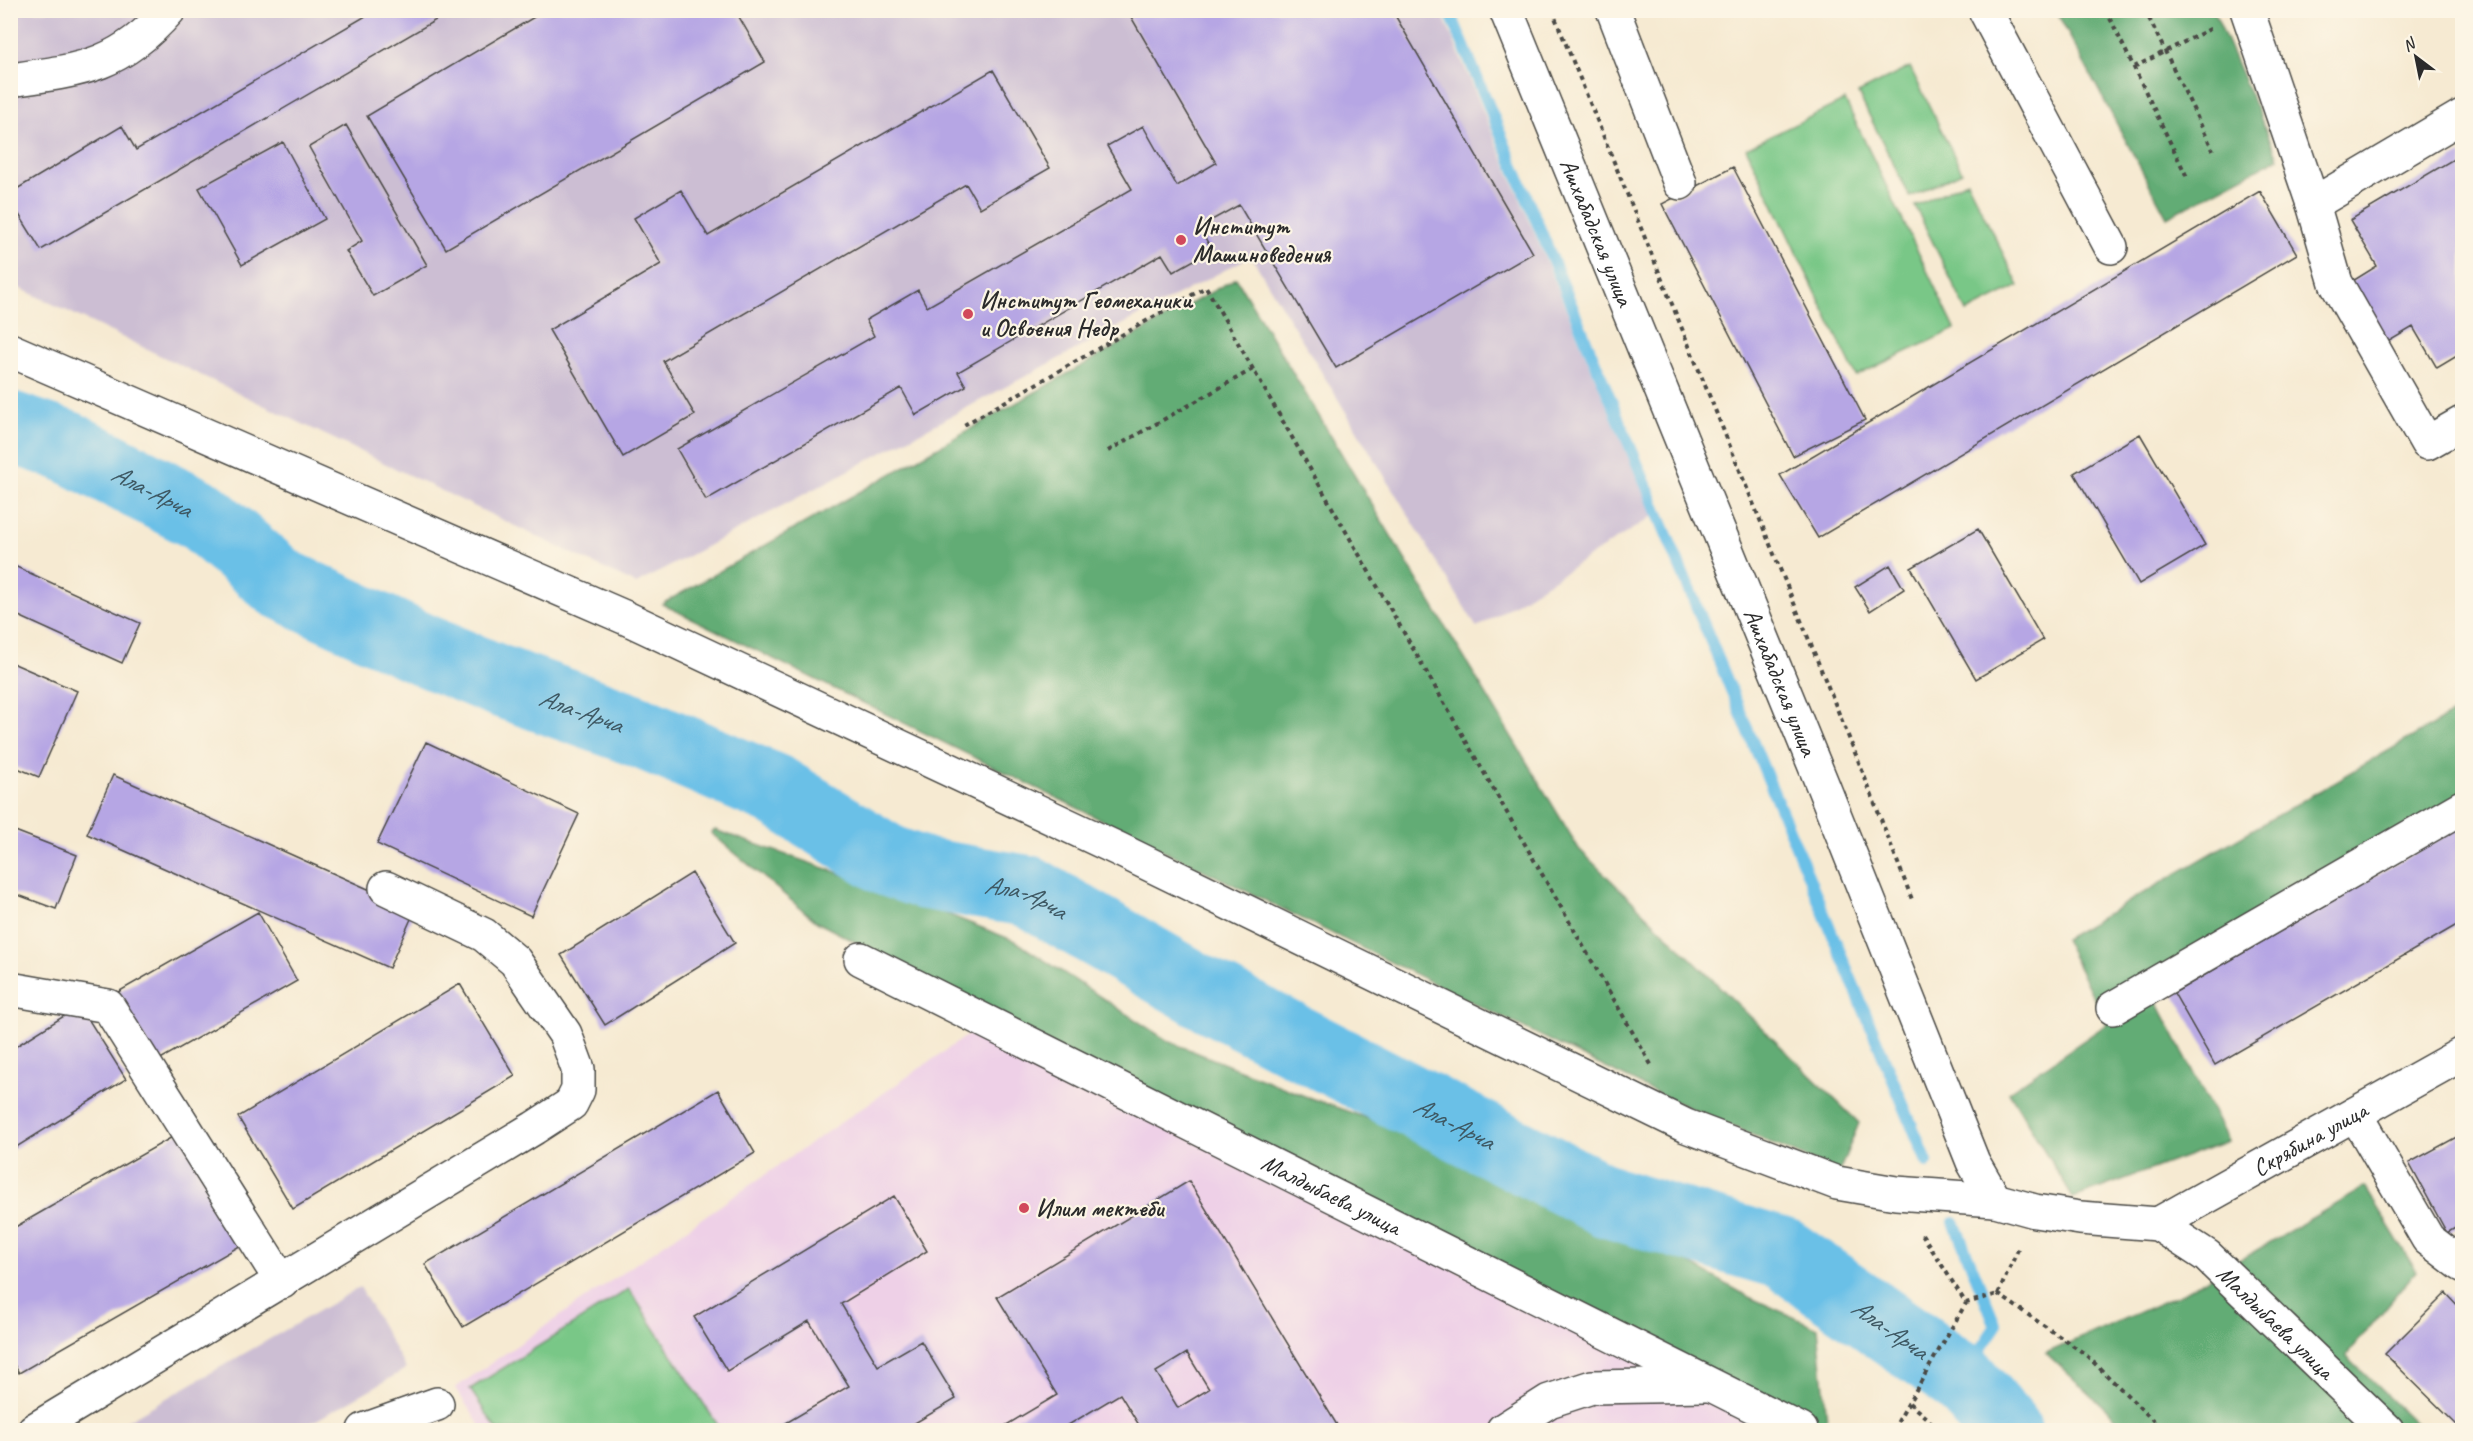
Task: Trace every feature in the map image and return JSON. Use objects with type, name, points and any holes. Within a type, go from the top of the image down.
[{"type":"street","points":[[10,80],[74,71],[94,65],[130,47],[169,10]]},
{"type":"street","name":"Ашхабадская улица","points":[[1506,10],[1823,786],[1973,1162],[1995,1200]]},
{"type":"street","points":[[1613,10],[1680,183]]},
{"type":"street","points":[[1985,10],[2111,247]]},
{"type":"street","points":[[2247,11],[2313,204],[2336,283],[2427,443],[2463,423]]},
{"type":"street","points":[[2313,204],[2463,116]]},
{"type":"street","points":[[10,350],[624,617],[1118,849],[1686,1126],[1837,1183],[1896,1193],[1995,1200],[2035,1211],[2080,1218],[2158,1224]]},
{"type":"street","points":[[2113,1008],[2463,807]]},
{"type":"street","points":[[34,1431],[571,1104],[578,1090],[578,1070],[565,1034],[515,961],[484,935],[386,888]]},
{"type":"street","name":"Малдыбаева улица","points":[[861,959],[1801,1431]]},
{"type":"street","points":[[10,988],[108,1006],[282,1282]]},
{"type":"street","name":"Скрябина улица","points":[[2158,1224],[2463,1054]]},
{"type":"street","points":[[2355,1114],[2428,1239],[2463,1265]]},
{"type":"street","name":"Малдыбаева улица","points":[[2158,1224],[2207,1256],[2387,1431]]},
{"type":"street","points":[[1503,1431],[1549,1401],[1592,1387],[1710,1385]]},
{"type":"street","points":[[364,1431],[437,1404]]},
{"type":"path","points":[[2106,10],[2187,177]]},
{"type":"path","points":[[2145,10],[2212,150]]},
{"type":"path","points":[[2134,67],[2247,11]]},
{"type":"path","points":[[964,425],[1206,287],[1657,1074]]},
{"type":"path","points":[[1108,451],[1252,369]]},
{"type":"path","points":[[1896,1193],[1966,1303]]},
{"type":"path","points":[[1998,1294],[2035,1211]]},
{"type":"path","points":[[1893,1431],[1966,1303],[1998,1294]]},
{"type":"path","points":[[1998,1294],[2085,1354],[2163,1431]]},
{"type":"path","points":[[1909,1403],[1940,1431]]},
{"type":"shaded area","points":[[10,11],[1441,11],[1653,516],[1477,628],[1251,256],[636,584],[11,284]]},
{"type":"shaded area","name":"Илим мектеби","points":[[974,1031],[1777,1430],[483,1430],[455,1388]]},
{"type":"shaded area","points":[[360,1287],[406,1369],[299,1430],[111,1430]]},
{"type":"green space","points":[[2056,11],[2214,11],[2278,158],[2167,217]]},
{"type":"green space","points":[[1910,67],[1962,172],[1910,197],[1858,93]]},
{"type":"green space","points":[[1845,100],[1955,329],[1856,376],[1746,148]]},
{"type":"green space","points":[[1967,181],[2019,286],[1967,312],[1915,206]]},
{"type":"green space","points":[[1236,278],[1579,849],[1859,1123],[1839,1172],[1669,1099],[662,604]]},
{"type":"green space","points":[[2462,708],[2462,805],[2150,988],[2228,1141],[2073,1198],[2009,1092],[2107,1024],[2064,939]]},
{"type":"green space","points":[[715,830],[879,887],[1015,941],[1168,1041],[1305,1096],[1450,1148],[1624,1226],[1749,1297],[1818,1328],[1828,1430],[1823,1430],[1261,1154],[817,922],[711,833]]},
{"type":"green space","points":[[2365,1187],[2416,1271],[2346,1356],[2422,1430],[2128,1430],[2046,1353],[2183,1293]]},
{"type":"green space","points":[[629,1289],[721,1430],[497,1430],[470,1389]]},
{"type":"building","points":[[376,10],[453,10],[41,250],[10,200],[10,193],[122,126],[136,150]]},
{"type":"building","points":[[546,10],[735,10],[765,62],[446,249],[367,116]]},
{"type":"building","points":[[1127,10],[1392,10],[1533,253],[1336,368],[1239,205],[1199,227],[1212,250],[1173,272],[1162,254],[958,372],[966,386],[916,415],[901,388],[706,500],[677,449],[874,336],[866,320],[918,290],[927,307],[1132,189],[1107,146],[1143,126],[1177,186],[1216,163]]},
{"type":"building","points":[[993,70],[1050,168],[980,208],[966,184],[663,361],[695,415],[623,457],[549,330],[661,264],[634,218],[681,190],[708,236]]},
{"type":"building","points":[[346,125],[427,265],[373,296],[346,251],[362,241],[309,147]]},
{"type":"building","points":[[283,142],[325,219],[242,265],[199,188]]},
{"type":"building","points":[[2462,154],[2462,353],[2437,368],[2413,327],[2386,343],[2351,282],[2377,266],[2350,220]]},
{"type":"building","points":[[1733,167],[1865,420],[1793,456],[1662,204]]},
{"type":"building","points":[[2260,191],[2297,254],[1818,538],[1780,475]]},
{"type":"building","points":[[2140,434],[2205,545],[2139,584],[2074,473]]},
{"type":"building","points":[[1978,529],[2043,640],[1976,679],[1911,568]]},
{"type":"building","points":[[10,564],[140,623],[122,663],[10,612]]},
{"type":"building","points":[[1890,565],[1904,589],[1870,611],[1855,587]]},
{"type":"building","points":[[10,662],[77,691],[39,777],[10,765]]},
{"type":"building","points":[[426,742],[579,814],[531,916],[377,844]]},
{"type":"building","points":[[113,775],[415,910],[389,968],[87,834]]},
{"type":"building","points":[[2462,826],[2462,922],[2215,1065],[2174,993]]},
{"type":"building","points":[[10,829],[77,855],[56,909],[10,892]]},
{"type":"building","points":[[692,873],[735,943],[605,1025],[561,955]]},
{"type":"building","points":[[258,912],[297,981],[157,1061],[118,992]]},
{"type":"building","points":[[460,984],[515,1076],[293,1209],[238,1117]]},
{"type":"building","points":[[80,1006],[126,1079],[10,1151],[10,1050]]},
{"type":"building","points":[[718,1090],[755,1153],[463,1327],[425,1264]]},
{"type":"building","points":[[181,1132],[245,1243],[19,1373],[10,1358],[10,1230]]},
{"type":"building","points":[[2462,1134],[2462,1224],[2447,1233],[2409,1163]]},
{"type":"building","points":[[1189,1181],[1340,1430],[1142,1430],[1120,1394],[1060,1430],[998,1430],[1057,1395],[997,1297]],"holes":[[[1187,1353],[1209,1389],[1178,1408],[1156,1372]]]},
{"type":"building","points":[[894,1196],[927,1251],[841,1304],[878,1366],[921,1341],[956,1399],[913,1424],[917,1430],[774,1430],[849,1386],[809,1321],[727,1371],[694,1317]]},
{"type":"building","points":[[2446,1293],[2462,1310],[2462,1430],[2385,1354]]},
{"type":"waterway","points":[[1449,10],[1927,1162]]},
{"type":"waterway","name":"Ала-Арча","points":[[10,427],[66,446],[202,516],[280,583],[422,649],[499,681],[630,728],[775,790],[889,861],[926,874],[1028,891],[1209,996],[1608,1202],[1784,1254],[1961,1378],[2006,1430]]},
{"type":"waterway","points":[[1954,1222],[1996,1326],[1961,1378]]},
{"type":"place","name":"Институт Машиноведения","points":[[1181,240]]},
{"type":"place","name":"Институт Геомеханики и Освоения Недр","points":[[968,314]]},
{"type":"place","name":"Илим мектеби","points":[[1024,1208]]}]
